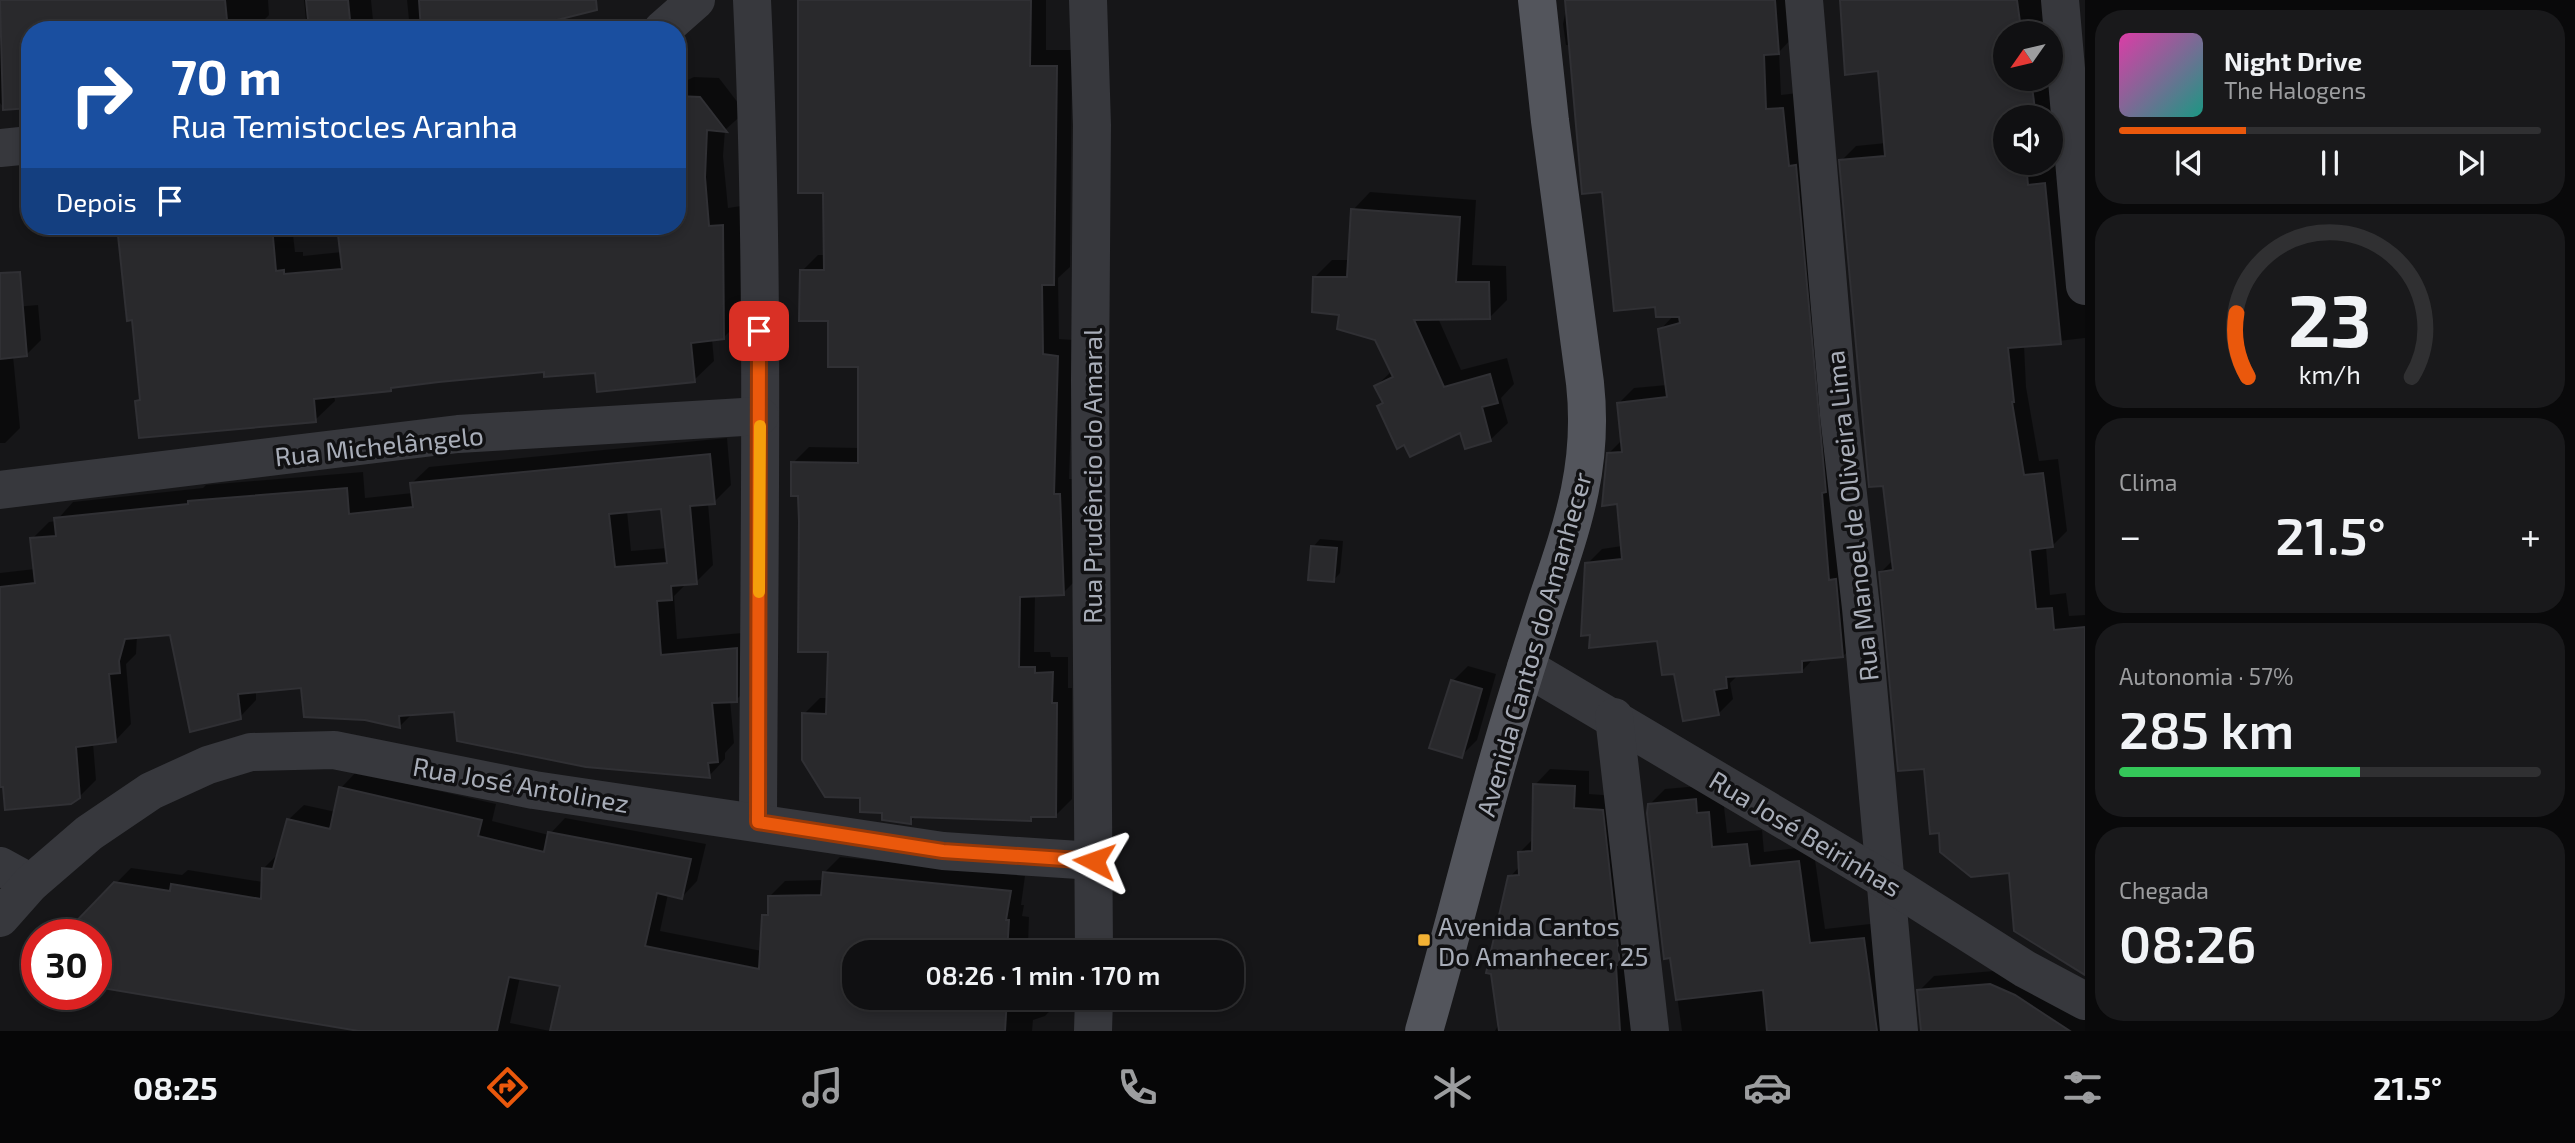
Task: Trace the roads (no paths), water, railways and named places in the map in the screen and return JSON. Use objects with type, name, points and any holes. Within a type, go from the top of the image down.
[{"type":"main road","name":"Avenida Cantos do Amanhecer","points":[[1424,1031],[1526,667],[1582,492],[1590,423],[1550,121],[1537,0]]},
{"type":"street","points":[[672,21],[696,0]]},
{"type":"street","points":[[752,0],[757,99],[760,416],[758,822]]},
{"type":"street","name":"Rua Prudêncio do Amaral","points":[[1088,0],[1092,125],[1090,380],[1094,940]]},
{"type":"street","name":"Rua Manoel de Oliveira Lima","points":[[1804,0],[1839,415],[1861,608],[1899,1031]]},
{"type":"street","points":[[2060,0],[2085,286]]},
{"type":"street","points":[[0,148],[21,146]]},
{"type":"street","name":"Rua Michelângelo","points":[[0,490],[458,434],[760,416]]},
{"type":"street","name":"Rua José Beirinhas","points":[[1526,667],[1885,880],[2025,969],[2085,1001]]},
{"type":"street","points":[[1614,717],[1650,1031]]},
{"type":"street","name":"Rua José Antolinez","points":[[0,918],[15,875],[89,833],[151,791],[208,765],[251,752],[334,750],[534,790],[943,851],[1094,861]]},
{"type":"street","points":[[1093,1031],[1094,1010]]},
{"type":"place","name":"Avenida Cantos Do Amanhecer, 25","points":[[1424,940]]}]
